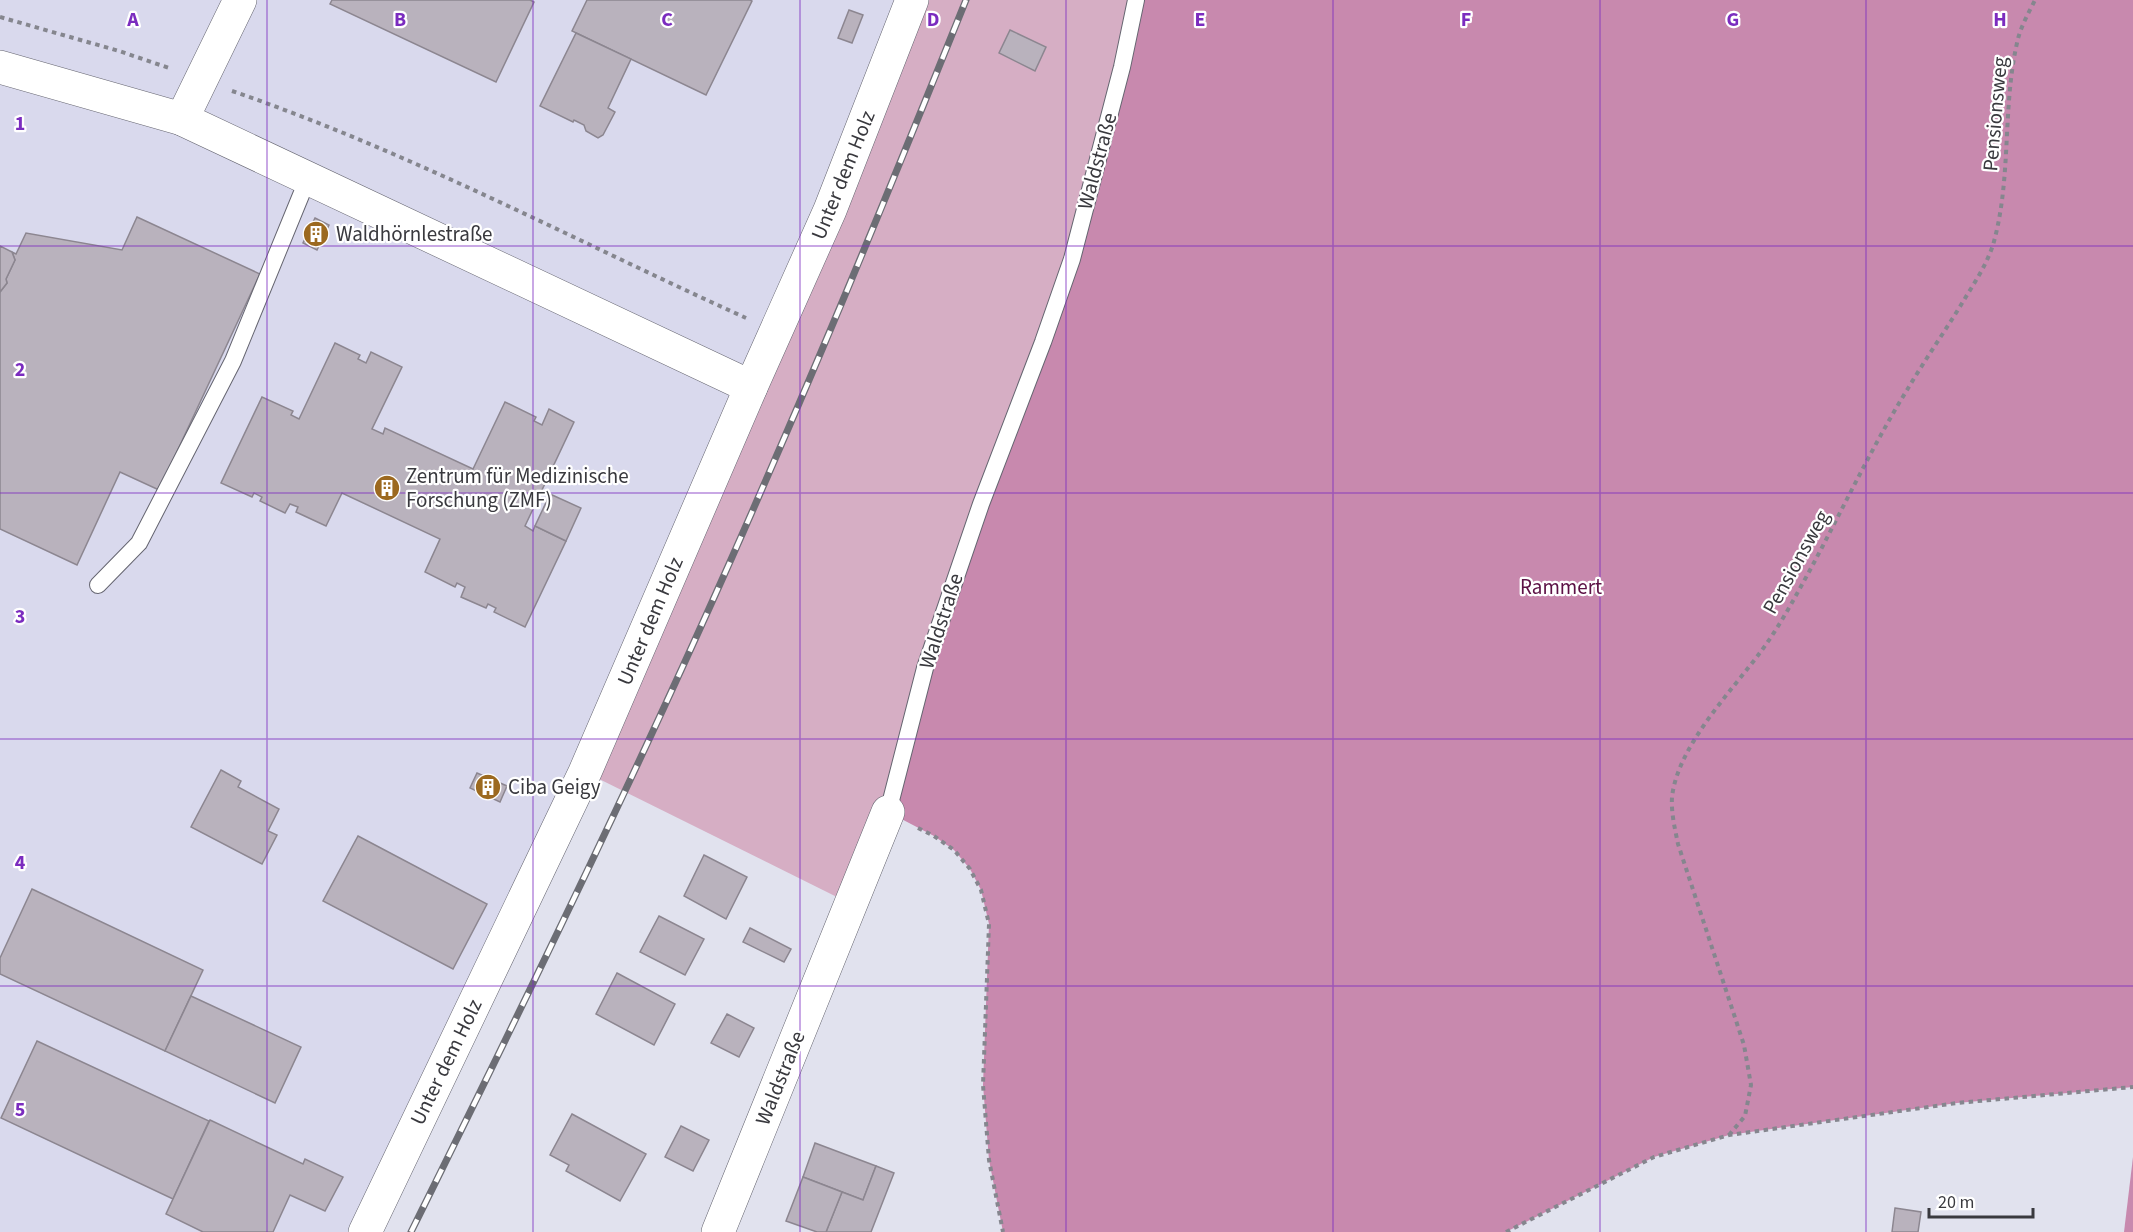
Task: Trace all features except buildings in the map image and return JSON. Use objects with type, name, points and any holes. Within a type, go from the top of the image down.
[{"type":"street","points":[[182,119],[240,0]]},
{"type":"street","name":"Unter dem Holz","points":[[364,1232],[585,772],[830,210],[909,1]]},
{"type":"street","points":[[0,67],[182,119],[751,387]]},
{"type":"street","name":"Waldstraße","points":[[718,1232],[888,812]]},
{"type":"lane","name":"Waldstraße","points":[[888,812],[925,668],[981,504],[1072,259],[1122,68],[1136,0]]},
{"type":"lane","points":[[98,585],[139,543],[233,361],[308,178]]},
{"type":"path","name":"Pensionsweg","points":[[1730,1135],[1745,1116],[1751,1085],[1744,1045],[1678,844],[1673,822],[1672,798],[1684,760],[1709,717],[1764,648],[1799,590],[1870,454],[1983,268],[1993,245],[2004,186],[2010,92],[2017,44],[2021,28],[2035,0]]},
{"type":"path","points":[[0,18],[118,51],[327,126],[412,162],[776,332]]},
{"type":"path","points":[[888,812],[934,836],[954,850],[970,869],[981,890],[989,924],[983,1085],[989,1160],[1003,1232]]},
{"type":"path","points":[[1506,1232],[1654,1157],[1730,1135],[1957,1103],[2133,1087]]},
{"type":"shaded area","points":[[0,0],[912,0],[365,1232],[0,1232]]},
{"type":"shaded area","points":[[912,0],[1136,0],[1072,259],[851,904],[585,772]]},
{"type":"green space","name":"Rammert","points":[[1136,0],[2133,0],[2133,1087],[1957,1103],[1729,1135],[1654,1157],[1506,1232],[1003,1232],[989,1160],[983,1085],[989,924],[981,890],[970,869],[954,850],[934,836],[888,812],[925,668],[1043,342]]},
{"type":"green space","points":[[2133,1157],[2133,1232],[2124,1232]]},
{"type":"railway","points":[[411,1232],[591,863],[721,583],[840,306],[966,0]]},
{"type":"place","name":"Waldhörnlestraße","points":[[316,234]]},
{"type":"place","name":"Zentrum für Medizinische Forschung (ZMF)","points":[[387,488]]},
{"type":"place","name":"Ciba Geigy","points":[[488,787]]}]
